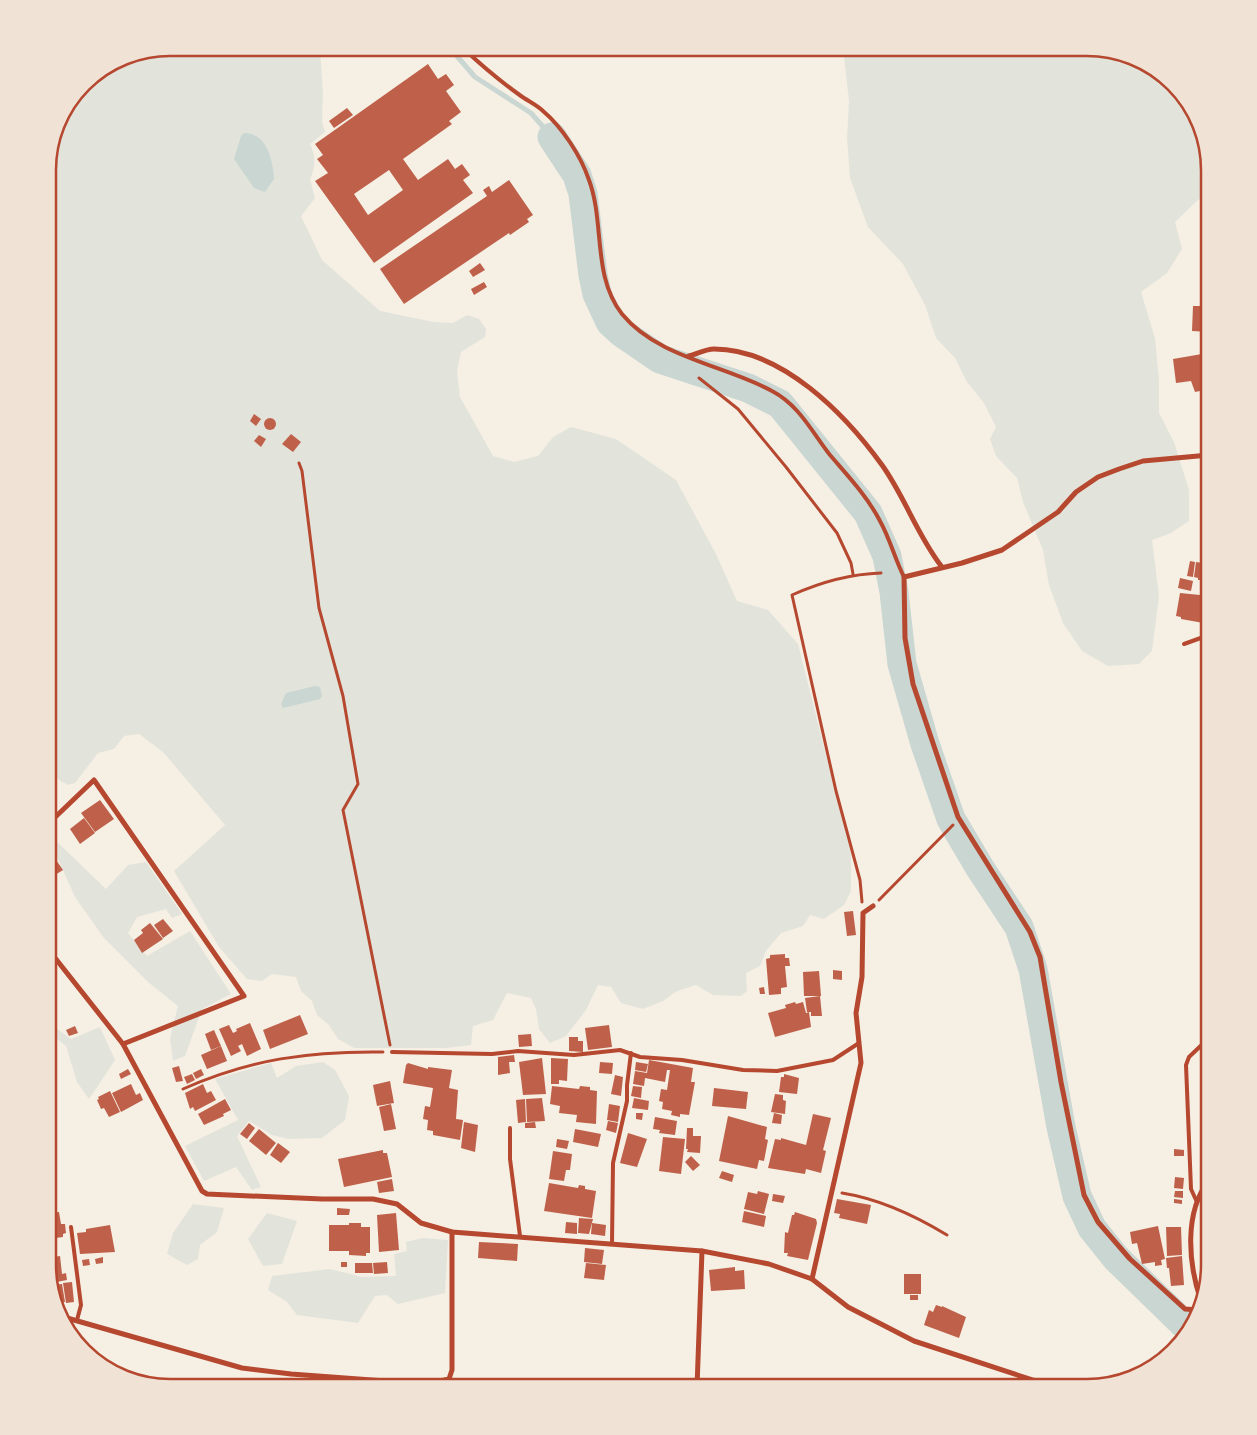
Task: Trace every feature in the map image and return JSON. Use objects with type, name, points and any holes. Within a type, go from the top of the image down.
[{"type":"street","points":[[688,356],[713,349],[747,354],[779,367],[819,395],[854,430],[883,466],[916,530],[942,568]]},
{"type":"street","points":[[1191,1309],[1185,1309],[1130,1260],[1098,1222],[1084,1195],[1060,1082],[1040,956],[1026,925],[960,820],[913,684],[905,638],[904,577],[1002,550],[1058,512],[1076,492],[1098,478],[1112,472],[1143,460],[1201,456]]},
{"type":"street","points":[[56,816],[94,780],[244,996],[123,1044]]},
{"type":"street","points":[[812,1279],[862,1063],[856,1013],[862,978],[863,913],[873,906]]},
{"type":"street","points":[[56,959],[123,1044],[202,1191],[207,1194],[322,1199],[373,1199],[397,1204],[422,1223],[452,1232],[702,1251],[769,1264],[812,1279],[848,1307],[914,1341],[1027,1379]]},
{"type":"street","points":[[1198,1289],[1194,1269],[1192,1215],[1196,1200],[1201,1193]]},
{"type":"street","points":[[449,1379],[452,1370],[452,1232]]},
{"type":"street","points":[[697,1379],[702,1251]]},
{"type":"street","points":[[70,1318],[242,1368],[358,1379]]},
{"type":"lane","points":[[471,56],[483,67],[543,110],[557,126],[589,179],[596,209],[600,252],[611,295],[622,314],[645,334],[674,352],[773,391],[794,408],[808,422],[868,501],[881,522],[904,577]]},
{"type":"lane","points":[[1184,644],[1201,638]]},
{"type":"lane","points":[[392,1052],[492,1054],[518,1051],[574,1055],[620,1050],[640,1057],[682,1060],[743,1070],[777,1071],[833,1060],[859,1043]]},
{"type":"lane","points":[[1196,1200],[1190,1189],[1185,1078],[1189,1057],[1201,1046]]},
{"type":"lane","points":[[612,1243],[613,1163],[627,1101],[631,1053]]},
{"type":"lane","points":[[510,1128],[510,1159],[520,1236]]},
{"type":"lane","points":[[70,1227],[81,1306],[77,1320]]},
{"type":"path","points":[[699,378],[738,409],[786,467],[837,533],[851,563],[853,574]]},
{"type":"path","points":[[183,1089],[208,1078],[277,1058],[335,1052],[392,1052],[343,810],[358,784],[343,696],[319,608],[302,471],[299,462]]},
{"type":"path","points":[[863,913],[860,880],[836,791],[792,596],[809,587],[853,574],[881,573]]},
{"type":"path","points":[[873,906],[948,828],[960,820]]},
{"type":"path","points":[[832,1192],[873,1199],[916,1218],[947,1235]]},
{"type":"shaded area","points":[[163,56],[321,56],[323,94],[322,122],[325,132],[310,144],[314,162],[310,179],[315,198],[301,216],[322,260],[380,311],[434,322],[453,323],[467,315],[479,319],[486,329],[485,337],[461,352],[457,371],[460,397],[493,456],[514,462],[538,456],[553,437],[571,427],[616,439],[676,480],[716,554],[737,601],[768,610],[798,644],[851,854],[851,891],[844,905],[824,919],[810,915],[803,926],[781,933],[766,951],[760,966],[746,973],[747,991],[741,996],[713,995],[696,985],[677,991],[663,1001],[643,1009],[621,1003],[611,987],[598,985],[586,1010],[566,1036],[550,1043],[539,1029],[536,1009],[531,998],[507,993],[493,1020],[473,1026],[471,1045],[446,1048],[354,1048],[338,1039],[329,1025],[317,1015],[312,1001],[301,991],[296,977],[272,974],[262,981],[247,979],[219,947],[174,871],[225,825],[164,753],[139,734],[124,736],[114,749],[98,753],[75,783],[68,785],[59,780],[56,775],[56,163],[58,148],[65,127],[85,95],[101,80],[120,68],[148,58]]},
{"type":"shaded area","points":[[844,56],[1094,56],[1109,58],[1130,65],[1150,76],[1172,95],[1185,113],[1199,148],[1201,198],[1175,222],[1182,249],[1167,273],[1141,292],[1155,338],[1159,380],[1159,413],[1174,442],[1189,490],[1189,521],[1171,533],[1152,540],[1159,596],[1152,651],[1139,664],[1108,666],[1082,651],[1063,623],[1049,585],[1043,550],[1023,502],[1017,478],[996,456],[990,439],[996,427],[984,403],[967,382],[955,358],[936,338],[925,305],[903,264],[868,227],[850,178],[847,138],[849,101]]},
{"type":"shaded area","points":[[244,133],[252,134],[258,138],[267,149],[270,157],[274,179],[265,192],[254,188],[234,159],[241,136]]},
{"type":"shaded area","points":[[315,686],[320,687],[322,696],[320,699],[283,708],[281,704],[286,693]]},
{"type":"shaded area","points":[[56,841],[106,889],[128,865],[146,862],[182,914],[172,918],[166,909],[137,917],[128,933],[147,956],[190,931],[231,994],[202,1009],[185,1056],[173,1061],[170,1038],[178,1006],[148,982],[104,938],[75,897],[57,857]]},
{"type":"shaded area","points":[[100,1027],[115,1060],[89,1099],[77,1082],[66,1046],[56,1038],[56,1028],[71,1039]]},
{"type":"shaded area","points":[[323,1062],[335,1070],[349,1096],[345,1120],[322,1138],[289,1139],[272,1135],[249,1121],[237,1136],[261,1187],[252,1190],[236,1167],[204,1181],[185,1146],[238,1120],[215,1079],[271,1063],[277,1078],[296,1066]]},
{"type":"shaded area","points":[[193,1204],[224,1208],[217,1232],[200,1245],[198,1259],[187,1265],[167,1254],[173,1233]]},
{"type":"shaded area","points":[[267,1213],[297,1221],[282,1264],[263,1266],[248,1239]]},
{"type":"shaded area","points":[[423,1238],[448,1240],[445,1293],[398,1304],[387,1295],[375,1296],[358,1323],[297,1315],[287,1302],[268,1290],[272,1276],[330,1269],[362,1277],[396,1276],[394,1254],[407,1251],[406,1242]]},
{"type":"building","points":[[428,64],[438,79],[446,74],[454,85],[446,91],[461,112],[449,121],[452,124],[403,159],[418,180],[448,159],[455,169],[462,164],[470,175],[463,180],[473,193],[374,263],[315,181],[328,173],[317,159],[323,155],[315,144]],"holes":[[[389,170],[403,190],[368,215],[354,194]]]},
{"type":"building","points":[[347,108],[353,115],[334,128],[329,121]]},
{"type":"building","points":[[509,180],[533,215],[527,219],[529,222],[510,235],[509,233],[404,304],[380,269],[487,196],[483,190],[489,186],[492,192]]},
{"type":"building","points":[[480,263],[485,270],[473,277],[469,271]]},
{"type":"building","points":[[484,282],[487,287],[474,295],[471,289]]},
{"type":"building","points":[[1193,306],[1201,306],[1201,332],[1192,331]]},
{"type":"building","points":[[1201,354],[1201,391],[1195,392],[1191,381],[1176,383],[1173,359]]},
{"type":"building","points":[[254,414],[261,419],[256,426],[250,421]]},
{"type":"building","points":[[268,418],[272,418],[276,424],[272,430],[268,430],[264,426],[264,422]]},
{"type":"building","points":[[291,434],[301,442],[293,452],[282,444]]},
{"type":"building","points":[[259,435],[266,439],[261,447],[254,441]]},
{"type":"building","points":[[1190,561],[1195,562],[1193,577],[1187,576]]},
{"type":"building","points":[[1196,562],[1201,563],[1201,580],[1194,577]]},
{"type":"building","points":[[1180,578],[1193,581],[1191,591],[1178,588]]},
{"type":"building","points":[[1201,589],[1201,623],[1181,619],[1181,617],[1176,616],[1180,593],[1200,595]]},
{"type":"building","points":[[100,800],[114,819],[95,832],[81,813]]},
{"type":"building","points":[[84,818],[95,833],[80,844],[70,829]]},
{"type":"building","points":[[56,860],[63,870],[56,874]]},
{"type":"building","points":[[853,911],[856,935],[847,936],[844,912]]},
{"type":"building","points":[[163,919],[173,931],[163,938],[154,925]]},
{"type":"building","points":[[150,923],[163,939],[142,953],[134,940],[143,933],[141,930]]},
{"type":"building","points":[[785,954],[785,958],[789,958],[790,966],[785,966],[787,987],[781,988],[781,994],[769,995],[766,959],[770,958],[770,955]]},
{"type":"building","points":[[833,970],[842,971],[842,980],[833,979]]},
{"type":"building","points":[[819,971],[821,996],[804,996],[803,972]]},
{"type":"building","points":[[764,987],[765,994],[760,994],[759,988]]},
{"type":"building","points":[[820,996],[822,1016],[811,1016],[811,1012],[807,1012],[805,998]]},
{"type":"building","points":[[795,1002],[796,1004],[803,1002],[806,1013],[809,1012],[811,1027],[775,1037],[768,1013],[786,1008],[785,1005]]},
{"type":"building","points":[[300,1015],[308,1034],[270,1049],[263,1030]]},
{"type":"building","points":[[250,1023],[261,1049],[247,1056],[242,1044],[238,1046],[241,1051],[231,1056],[219,1029],[229,1025],[233,1033],[237,1031],[236,1029]]},
{"type":"building","points":[[609,1025],[612,1047],[588,1050],[585,1028]]},
{"type":"building","points":[[75,1026],[78,1033],[69,1036],[66,1030]]},
{"type":"building","points":[[214,1030],[221,1046],[211,1050],[205,1034]]},
{"type":"building","points":[[531,1034],[532,1046],[519,1047],[518,1035]]},
{"type":"building","points":[[569,1037],[578,1037],[578,1041],[583,1041],[583,1052],[569,1051]]},
{"type":"building","points":[[221,1046],[227,1061],[207,1069],[201,1055]]},
{"type":"building","points":[[514,1055],[515,1062],[509,1062],[510,1073],[498,1075],[498,1057]]},
{"type":"building","points":[[542,1058],[546,1094],[523,1095],[519,1062]]},
{"type":"building","points":[[551,1058],[568,1059],[567,1081],[559,1080],[559,1084],[551,1084]]},
{"type":"building","points":[[649,1060],[693,1068],[691,1082],[695,1082],[689,1115],[680,1114],[680,1117],[671,1115],[672,1111],[662,1109],[663,1102],[659,1101],[661,1089],[667,1090],[670,1070],[667,1070],[665,1082],[645,1078],[644,1086],[633,1084],[635,1071],[647,1073]]},
{"type":"building","points":[[600,1062],[613,1063],[612,1074],[599,1073]]},
{"type":"building","points":[[636,1062],[648,1064],[646,1072],[635,1070]]},
{"type":"building","points":[[408,1063],[428,1069],[428,1067],[452,1070],[449,1088],[458,1090],[456,1119],[463,1120],[460,1140],[433,1135],[433,1131],[427,1130],[428,1120],[423,1119],[425,1106],[430,1107],[433,1088],[403,1083]]},
{"type":"building","points":[[179,1066],[183,1081],[176,1082],[172,1068]]},
{"type":"building","points":[[128,1069],[131,1074],[121,1079],[119,1074]]},
{"type":"building","points":[[201,1069],[204,1075],[196,1079],[193,1073]]},
{"type":"building","points":[[192,1074],[195,1080],[187,1084],[184,1077]]},
{"type":"building","points":[[784,1074],[799,1078],[797,1094],[779,1092],[781,1077],[784,1077]]},
{"type":"building","points":[[615,1075],[623,1077],[621,1096],[611,1094]]},
{"type":"building","points":[[390,1081],[394,1103],[377,1106],[373,1085]]},
{"type":"building","points":[[131,1084],[136,1095],[140,1093],[143,1100],[121,1112],[112,1093]]},
{"type":"building","points":[[203,1084],[207,1093],[211,1091],[216,1100],[195,1111],[193,1107],[190,1109],[185,1093]]},
{"type":"building","points":[[552,1086],[579,1089],[580,1086],[590,1087],[590,1090],[597,1091],[596,1124],[576,1122],[577,1115],[559,1113],[560,1106],[550,1104]]},
{"type":"building","points":[[633,1086],[642,1087],[641,1098],[631,1096]]},
{"type":"building","points":[[714,1088],[748,1092],[746,1109],[712,1106]]},
{"type":"building","points":[[110,1091],[120,1112],[109,1117],[104,1108],[101,1109],[97,1100],[99,1099],[98,1097]]},
{"type":"building","points":[[775,1094],[783,1095],[783,1100],[786,1101],[785,1114],[771,1112]]},
{"type":"building","points":[[542,1098],[545,1121],[527,1122],[526,1099]]},
{"type":"building","points":[[634,1098],[649,1101],[648,1110],[632,1108]]},
{"type":"building","points":[[225,1099],[231,1110],[223,1114],[224,1116],[204,1125],[198,1114]]},
{"type":"building","points":[[525,1099],[526,1122],[518,1123],[516,1100]]},
{"type":"building","points":[[391,1104],[396,1129],[384,1131],[379,1107]]},
{"type":"building","points":[[609,1104],[620,1106],[618,1122],[607,1120]]},
{"type":"building","points":[[636,1113],[643,1113],[642,1120],[636,1119]]},
{"type":"building","points":[[774,1113],[782,1115],[781,1124],[772,1123]]},
{"type":"building","points":[[813,1114],[831,1118],[823,1150],[826,1151],[821,1173],[806,1169],[805,1174],[768,1168],[775,1139],[781,1140],[781,1138],[806,1145]]},
{"type":"building","points":[[728,1116],[767,1127],[765,1139],[768,1140],[764,1161],[759,1160],[757,1169],[719,1161]]},
{"type":"building","points":[[655,1117],[677,1121],[675,1135],[659,1133],[660,1130],[653,1129]]},
{"type":"building","points":[[608,1121],[618,1123],[616,1133],[606,1130]]},
{"type":"building","points":[[464,1122],[478,1125],[475,1152],[461,1148]]},
{"type":"building","points":[[535,1122],[536,1128],[525,1128],[525,1123]]},
{"type":"building","points":[[249,1123],[255,1128],[247,1139],[240,1134]]},
{"type":"building","points":[[687,1128],[693,1128],[693,1136],[701,1136],[700,1153],[687,1152]]},
{"type":"building","points":[[259,1129],[276,1143],[266,1155],[249,1141]]},
{"type":"building","points":[[575,1129],[601,1134],[598,1147],[573,1142]]},
{"type":"building","points":[[628,1133],[647,1139],[637,1167],[620,1163]]},
{"type":"building","points":[[663,1137],[685,1139],[681,1174],[659,1171]]},
{"type":"building","points":[[557,1139],[569,1141],[567,1149],[556,1147]]},
{"type":"building","points":[[278,1143],[290,1152],[281,1163],[270,1155]]},
{"type":"building","points":[[1174,1149],[1184,1150],[1184,1156],[1174,1156]]},
{"type":"building","points":[[383,1150],[383,1153],[387,1153],[392,1177],[344,1187],[338,1159]]},
{"type":"building","points":[[553,1151],[572,1154],[570,1170],[566,1170],[564,1181],[549,1179]]},
{"type":"building","points":[[691,1156],[700,1165],[693,1171],[685,1162]]},
{"type":"building","points":[[722,1171],[734,1175],[732,1182],[719,1178]]},
{"type":"building","points":[[1175,1177],[1184,1178],[1183,1189],[1174,1188]]},
{"type":"building","points":[[392,1179],[394,1191],[379,1193],[377,1182]]},
{"type":"building","points":[[549,1183],[578,1188],[579,1185],[585,1186],[585,1189],[596,1191],[592,1218],[544,1211]]},
{"type":"building","points":[[758,1191],[769,1194],[764,1214],[744,1209],[748,1192],[757,1194]]},
{"type":"building","points":[[1175,1191],[1183,1191],[1183,1198],[1174,1197]]},
{"type":"building","points":[[773,1194],[785,1196],[783,1203],[772,1201]]},
{"type":"building","points":[[837,1199],[871,1205],[867,1224],[839,1218],[840,1214],[834,1213]]},
{"type":"building","points":[[1174,1199],[1182,1200],[1182,1204],[1174,1203]]},
{"type":"building","points":[[337,1208],[350,1209],[349,1215],[337,1215]]},
{"type":"building","points":[[744,1211],[766,1216],[764,1227],[742,1222]]},
{"type":"building","points":[[56,1212],[59,1212],[61,1224],[65,1224],[66,1233],[63,1234],[63,1237],[56,1238]]},
{"type":"building","points":[[795,1212],[816,1219],[817,1223],[808,1260],[787,1256],[788,1253],[784,1253],[785,1232],[788,1233],[792,1215]]},
{"type":"building","points":[[396,1213],[399,1250],[379,1252],[377,1215]]},
{"type":"building","points":[[579,1218],[593,1219],[589,1234],[578,1233]]},
{"type":"building","points":[[566,1222],[577,1223],[577,1234],[565,1233]]},
{"type":"building","points":[[349,1223],[361,1223],[361,1227],[370,1227],[370,1253],[366,1253],[366,1256],[349,1255],[349,1251],[329,1251],[329,1225],[349,1225]]},
{"type":"building","points":[[592,1223],[606,1225],[605,1236],[591,1234]]},
{"type":"building","points":[[110,1225],[115,1252],[80,1254],[77,1233],[86,1232],[86,1229]]},
{"type":"building","points":[[1158,1226],[1165,1259],[1161,1260],[1162,1265],[1155,1266],[1155,1262],[1142,1264],[1137,1243],[1132,1244],[1130,1232]]},
{"type":"building","points":[[1166,1227],[1181,1227],[1182,1255],[1167,1256]]},
{"type":"building","points":[[479,1242],[518,1244],[517,1261],[478,1258]]},
{"type":"building","points":[[585,1248],[604,1250],[602,1264],[584,1262]]},
{"type":"building","points":[[60,1256],[62,1274],[66,1273],[67,1280],[58,1282],[56,1257]]},
{"type":"building","points":[[1182,1256],[1184,1285],[1171,1286],[1166,1258]]},
{"type":"building","points":[[103,1257],[103,1263],[96,1264],[95,1259]]},
{"type":"building","points":[[89,1259],[90,1265],[83,1266],[82,1260]]},
{"type":"building","points":[[341,1262],[347,1262],[347,1267],[341,1267]]},
{"type":"building","points":[[387,1262],[388,1273],[374,1274],[373,1263]]},
{"type":"building","points":[[355,1263],[372,1263],[373,1273],[355,1273]]},
{"type":"building","points":[[586,1263],[606,1265],[604,1280],[584,1278]]},
{"type":"building","points":[[735,1267],[735,1271],[744,1270],[745,1289],[711,1291],[709,1270]]},
{"type":"building","points":[[904,1274],[921,1274],[921,1294],[904,1294]]},
{"type":"building","points":[[72,1282],[74,1302],[66,1303],[63,1283]]},
{"type":"building","points":[[58,1284],[62,1284],[65,1302],[62,1301]]},
{"type":"building","points":[[910,1295],[918,1295],[918,1300],[910,1300]]},
{"type":"building","points":[[936,1305],[966,1317],[959,1338],[924,1325],[929,1310],[933,1312]]},
{"type":"waterway","points":[[457,56],[475,77],[531,113],[552,137]]},
{"type":"waterway","points":[[552,137],[577,175],[583,194],[597,294],[610,322],[622,333],[660,359],[748,388],[780,404],[868,513],[887,556],[894,592],[902,664],[925,744],[951,819],[980,868],[1019,927],[1033,969],[1061,1127],[1077,1196],[1092,1228],[1116,1258],[1184,1324]]}]
